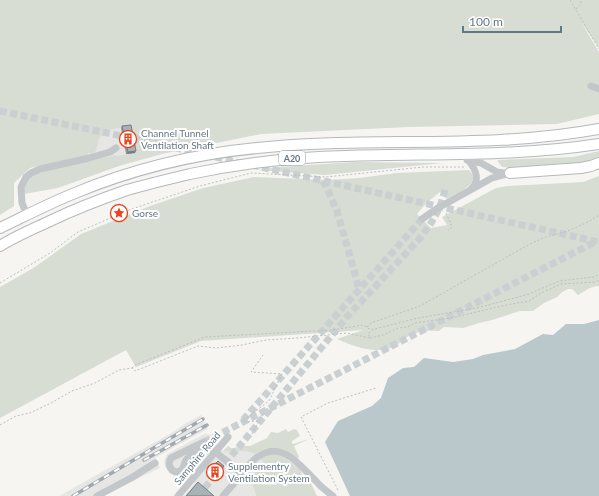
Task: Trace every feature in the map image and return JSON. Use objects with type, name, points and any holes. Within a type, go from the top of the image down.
[{"type":"highway","name":"A20","points":[[0,228],[75,193],[126,175],[181,160],[219,152],[310,144],[354,142],[517,139],[553,136],[599,129]]},
{"type":"highway","name":"A20","points":[[0,246],[75,209],[129,190],[173,178],[215,169],[292,158],[396,154],[518,152],[559,150],[599,144]]},
{"type":"highway","name":"A20","points":[[396,154],[467,163]]},
{"type":"highway","points":[[510,173],[581,168],[599,163]]},
{"type":"lane","points":[[591,86],[599,89]]},
{"type":"lane","points":[[27,215],[22,204],[21,187],[26,177],[31,172],[89,158],[110,152],[116,148]]},
{"type":"lane","points":[[467,163],[481,163],[497,172],[510,173]]},
{"type":"lane","points":[[467,163],[475,169],[476,176],[475,186],[468,192]]},
{"type":"lane","points":[[422,219],[438,208],[492,178],[510,173]]},
{"type":"lane","name":"Samphire Road","points":[[178,496],[229,435]]},
{"type":"lane","points":[[204,442],[171,458],[169,465],[172,470],[180,471],[186,460],[208,448],[213,450],[242,474]]},
{"type":"lane","points":[[223,496],[255,459],[260,455],[270,452],[281,452],[291,457],[332,496]]},
{"type":"lane","points":[[95,494],[131,478],[155,463]]},
{"type":"path","points":[[570,0],[599,49]]},
{"type":"path","points":[[575,9],[579,7],[581,0]]},
{"type":"path","points":[[0,283],[50,253],[78,232],[129,210],[200,186],[251,173],[326,177],[467,163]]},
{"type":"path","points":[[444,209],[452,227],[448,231]]},
{"type":"path","points":[[367,328],[371,323],[420,306],[528,244],[543,238],[568,232],[599,215]]},
{"type":"path","points":[[0,425],[16,416],[30,413],[72,391],[95,383],[118,370],[132,368],[135,365],[200,338],[332,330],[364,325],[371,330],[418,318],[477,308],[529,294],[559,281],[594,277],[599,274]]},
{"type":"path","points":[[132,368],[135,371],[198,346],[216,348],[266,340],[347,333],[370,338],[383,336],[398,328],[407,327],[415,323],[451,318],[529,301],[541,293],[561,284],[595,282],[599,280]]},
{"type":"path","points":[[370,338],[368,334],[371,330]]},
{"type":"path","points":[[252,434],[259,421],[241,422],[269,401],[282,374],[251,372],[263,355]]},
{"type":"path","points":[[338,490],[301,417],[328,403],[376,388]]},
{"type":"shaded area","points":[[0,0],[599,0],[599,48],[581,22],[599,52],[599,114],[557,124],[409,127],[261,134],[162,154],[119,166],[58,188],[24,194],[24,186],[27,180],[40,172],[115,155],[135,153],[130,126],[108,130],[108,132],[100,137],[96,151],[91,154],[88,153],[88,155],[30,168],[14,183],[14,206],[0,215]]},
{"type":"shaded area","points":[[129,121],[159,151],[90,165],[88,155],[89,147],[94,134]]},
{"type":"shaded area","points":[[599,151],[599,158],[564,166],[538,168],[502,167],[498,162],[498,160],[573,157]]},
{"type":"shaded area","points":[[355,162],[443,163],[325,175],[259,170],[278,167]]},
{"type":"shaded area","points":[[469,170],[473,179],[467,188],[447,199],[440,192],[417,214],[431,228],[447,225],[442,217],[496,188],[507,186],[583,182],[599,176],[599,286],[591,288],[578,295],[572,289],[568,289],[533,311],[520,311],[463,328],[444,327],[439,331],[425,331],[416,333],[407,337],[394,347],[384,350],[370,350],[337,339],[363,330],[201,341],[136,367],[126,350],[0,418],[0,287],[35,267],[81,234],[150,206],[203,188],[254,177],[327,180],[397,173]]},
{"type":"shaded area","points":[[599,320],[599,496],[350,496],[325,442],[338,421],[372,406],[381,398],[388,378],[403,368],[414,367],[424,358],[453,362],[473,359],[483,355],[515,349],[543,334],[553,335],[566,324],[584,324]]},
{"type":"shaded area","points":[[201,415],[208,429],[155,458],[160,468],[102,496],[59,496],[175,431]]},
{"type":"shaded area","points":[[286,429],[288,432],[294,429],[297,430],[300,436],[292,441],[293,444],[309,439],[294,446],[299,457],[298,459],[288,451],[277,448],[266,449],[255,454],[244,451],[223,451],[228,446],[234,448],[240,446],[250,446],[267,438],[271,432],[278,433]]},
{"type":"shaded area","points":[[206,433],[208,435],[210,434],[223,451],[246,451],[254,453],[263,462],[263,482],[275,483],[275,481],[277,481],[277,485],[252,484],[256,496],[184,496],[195,483],[182,475],[176,476],[170,473],[165,467],[164,460],[167,454]]},
{"type":"shaded area","points":[[269,455],[280,455],[300,470],[306,482],[310,481],[317,496],[256,496],[252,484],[277,485],[277,481],[275,481],[275,483],[263,483],[263,478],[253,478],[257,467],[263,462],[260,459]]},
{"type":"building","name":"Channel Tunnel Ventilation Shaft","points":[[131,125],[136,151],[128,152],[122,126]]},
{"type":"building","points":[[218,461],[224,466],[219,473],[212,467]]},
{"type":"building","points":[[198,482],[214,496],[186,496]]},
{"type":"tunnel","points":[[0,111],[146,141],[241,163]]},
{"type":"tunnel","points":[[252,165],[599,242]]},
{"type":"tunnel","points":[[323,181],[337,211],[357,281],[358,293]]},
{"type":"tunnel","points":[[198,496],[346,318],[421,237],[440,207],[446,187]]},
{"type":"tunnel","points":[[243,420],[422,219]]},
{"type":"tunnel","points":[[204,442],[597,241]]},
{"type":"railway","points":[[73,496],[203,419]]},
{"type":"railway","points":[[144,460],[207,425]]},
{"type":"place","name":"Channel Tunnel Ventilation Shaft","points":[[128,139]]},
{"type":"place","name":"Gorse","points":[[119,213]]},
{"type":"place","name":"Supplementry Ventilation System","points":[[215,472]]}]
